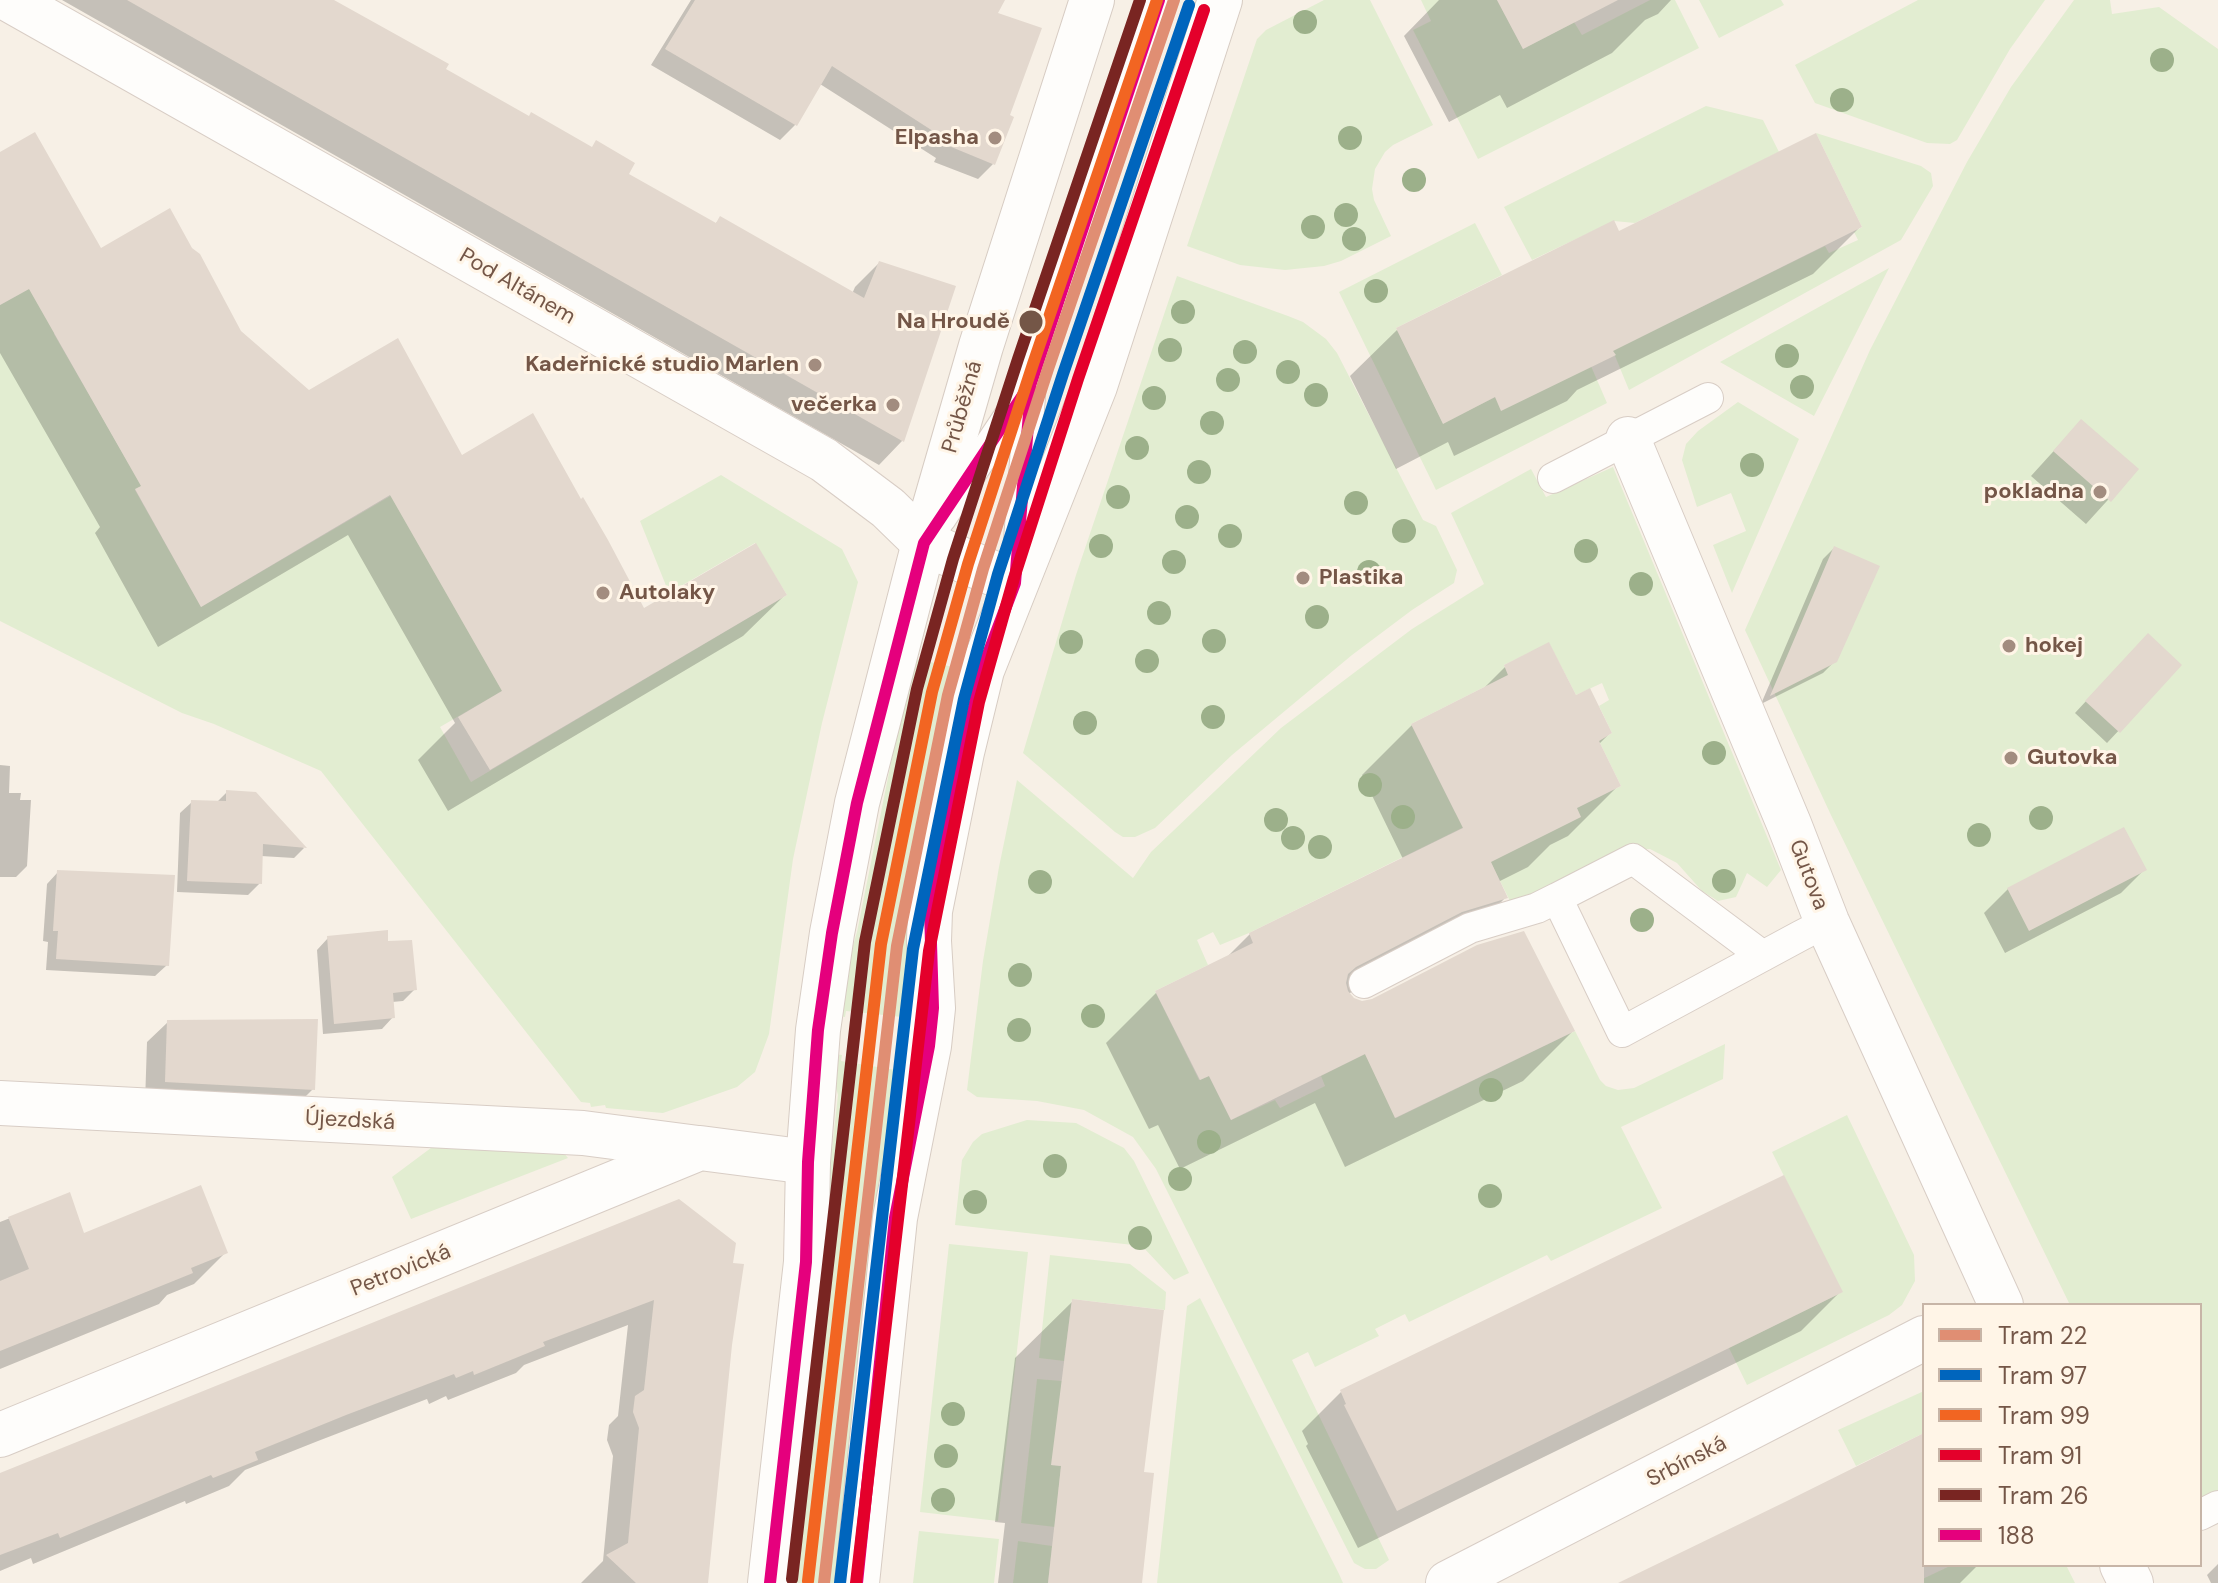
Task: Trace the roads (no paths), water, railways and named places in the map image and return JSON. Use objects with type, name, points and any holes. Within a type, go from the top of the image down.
[{"type":"street","name":"Pod Altánem","points":[[10,0],[824,460],[888,508],[924,543],[1015,583]]},
{"type":"street","name":"Průběžná","points":[[770,1583],[806,1262],[808,1162],[818,1030],[857,803],[924,543],[981,346],[1092,0]]},
{"type":"street","points":[[857,1583],[895,1218],[931,1033],[930,911],[982,670],[1095,386],[1220,0]]},
{"type":"street","name":"Gutova","points":[[1628,439],[1827,922],[1995,1303]]},
{"type":"street","name":"Újezdská","points":[[0,1103],[583,1133],[700,1148]]},
{"type":"street","name":"Petrovická","points":[[0,1435],[700,1148],[808,1162]]},
{"type":"street","name":"Srbínská","points":[[1448,1583],[1922,1339]]},
{"type":"lane","points":[[1015,583],[1031,383],[1159,0]]},
{"type":"lane","points":[[924,543],[1031,383]]},
{"type":"lane","points":[[1553,478],[1708,398]]},
{"type":"lane","points":[[1364,983],[1470,928],[1537,908],[1633,859],[1763,956]]},
{"type":"lane","points":[[1557,898],[1622,1032],[1827,922]]},
{"type":"tram line","name":"26","points":[[792,1579],[865,942],[917,689],[953,559],[1140,0]]},
{"type":"tram line","name":"99","points":[[808,1581],[881,944],[932,692],[968,564],[1033,364],[1157,0]]},
{"type":"tram line","name":"22","points":[[824,1583],[897,946],[948,695],[983,569],[1048,369],[1174,0]]},
{"type":"tram line","name":"97","points":[[840,1583],[913,949],[964,699],[998,574],[1189,5]]},
{"type":"tram line","name":"91","points":[[856,1583],[929,951],[979,702],[1014,578],[1078,379],[1204,10]]},
{"type":"place","name":"Elpasha","points":[[995,138]]},
{"type":"place","name":"Na Hroudě","points":[[1031,322]]},
{"type":"place","name":"Kadeřnické studio Marlen","points":[[815,365]]},
{"type":"place","name":"večerka","points":[[893,405]]},
{"type":"place","name":"pokladna","points":[[2100,492]]},
{"type":"place","name":"Plastika","points":[[1303,578]]},
{"type":"place","name":"Autolaky","points":[[603,593]]},
{"type":"place","name":"hokej","points":[[2009,646]]},
{"type":"place","name":"Gutovka","points":[[2011,758]]}]
